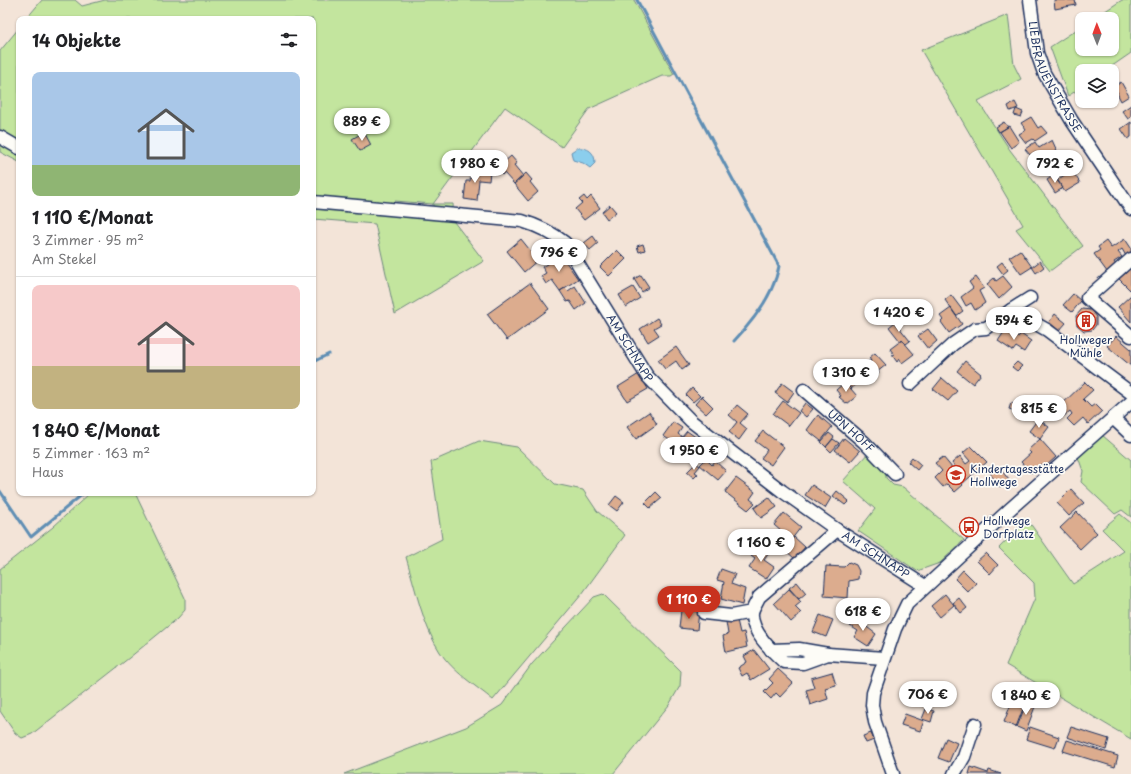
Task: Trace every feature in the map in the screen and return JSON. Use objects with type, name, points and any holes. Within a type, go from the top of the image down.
[{"type":"street","name":"LIEBFRAUENSTRASSE","points":[[1030,0],[1037,52],[1046,79],[1131,210]]},
{"type":"street","points":[[0,137],[16,146]]},
{"type":"street","name":"AM SCHNAPP","points":[[316,202],[522,221],[540,226],[552,232],[565,243],[647,376],[691,421],[776,487],[837,530],[925,586]]},
{"type":"street","points":[[1131,259],[1087,298],[1131,336]]},
{"type":"street","points":[[910,384],[953,344],[975,329],[986,328],[1030,298]]},
{"type":"street","points":[[1011,310],[1047,330],[1131,393]]},
{"type":"street","name":"UPN HOFF","points":[[804,390],[864,442],[894,474]]},
{"type":"street","points":[[893,774],[875,722],[872,705],[875,683],[907,604],[925,586],[1131,402]]},
{"type":"street","points":[[1113,418],[1131,435]]},
{"type":"street","points":[[837,530],[759,597],[752,612],[754,625],[771,650],[784,662],[795,664],[811,662],[828,654],[884,658]]},
{"type":"street","points":[[704,613],[731,616],[752,612]]},
{"type":"street","points":[[954,774],[964,757],[975,724]]},
{"type":"green space","points":[[42,0],[75,0],[82,6],[105,0],[634,0],[674,74],[671,76],[662,76],[589,109],[562,147],[505,107],[433,204],[453,204],[454,222],[484,261],[395,314],[375,224],[316,219],[316,16],[29,16]],"holes":[[[395,201],[433,204],[432,218],[391,214]]]},
{"type":"green space","points":[[1122,0],[1131,0],[1131,53],[1115,64],[1075,64],[1075,92],[1068,96],[1050,47],[1075,31],[1075,56],[1119,56],[1119,12],[1104,12]]},
{"type":"green space","points":[[1008,15],[1014,65],[1021,79],[978,101],[1010,150],[1083,246],[1050,271],[1016,229],[1023,225],[921,50]]},
{"type":"green space","points":[[16,32],[16,160],[0,152],[0,51]]},
{"type":"green space","points":[[1102,435],[1131,460],[1131,517],[1122,510],[1115,514],[1081,482],[1083,471],[1078,457]]},
{"type":"green space","points":[[479,441],[517,447],[555,484],[583,490],[597,511],[625,535],[582,594],[493,700],[451,666],[440,652],[424,618],[406,557],[442,539],[431,462]]},
{"type":"green space","points":[[869,452],[886,470],[886,478],[893,485],[903,487],[964,540],[940,563],[917,571],[858,531],[875,509],[843,481]]},
{"type":"green space","points":[[87,496],[136,496],[185,598],[185,610],[178,618],[129,658],[32,734],[22,738],[15,733],[0,711],[0,569],[53,527]]},
{"type":"green space","points":[[1120,514],[1131,523],[1131,739],[1006,665],[1035,598],[1034,583],[999,548],[1027,519],[1073,584],[1124,551],[1102,529]]},
{"type":"green space","points":[[603,594],[681,671],[680,686],[669,705],[613,774],[344,774],[466,727],[502,705],[532,664],[594,597]]},
{"type":"water","points":[[577,148],[588,149],[594,156],[595,163],[590,168],[583,163],[573,160],[571,152]]},
{"type":"building","points":[[1054,0],[1075,0],[1076,5],[1055,9]]},
{"type":"building","points":[[1121,82],[1129,96],[1121,101],[1119,97],[1119,83]]},
{"type":"building","points":[[1015,102],[1018,108],[1010,111],[1008,106]]},
{"type":"building","points":[[1131,105],[1131,117],[1128,119],[1122,111]]},
{"type":"building","points":[[1016,109],[1023,112],[1021,117],[1014,115]]},
{"type":"building","points":[[1031,117],[1038,128],[1041,126],[1047,133],[1035,141],[1033,139],[1026,143],[1019,134],[1026,130],[1021,123]]},
{"type":"building","points":[[1004,122],[1008,127],[999,132],[996,127]]},
{"type":"building","points":[[1131,122],[1131,137],[1128,139],[1121,129]]},
{"type":"building","points":[[1009,126],[1019,142],[1011,148],[1000,132]]},
{"type":"building","points":[[364,132],[371,145],[360,151],[352,139]]},
{"type":"building","points":[[1052,140],[1057,151],[1043,160],[1035,152],[1030,155],[1025,149],[1035,142],[1039,148]]},
{"type":"building","points":[[511,156],[517,163],[514,165],[523,176],[514,184],[504,173],[502,175],[497,168]]},
{"type":"building","points":[[471,170],[490,172],[489,181],[479,180],[477,201],[464,199],[466,181],[470,181]]},
{"type":"building","points":[[1072,170],[1080,183],[1065,192],[1057,180]]},
{"type":"building","points":[[526,173],[532,180],[530,182],[538,192],[528,201],[514,184]]},
{"type":"building","points":[[1054,175],[1063,188],[1055,193],[1047,180]]},
{"type":"building","points":[[584,196],[587,200],[591,196],[600,208],[584,220],[575,209],[582,203],[579,200]]},
{"type":"building","points":[[610,205],[616,212],[607,219],[602,212]]},
{"type":"building","points":[[593,236],[598,243],[590,250],[584,243]]},
{"type":"building","points":[[521,239],[538,260],[524,272],[507,251]]},
{"type":"building","points":[[1125,239],[1131,248],[1131,252],[1126,256],[1122,249],[1118,252],[1122,257],[1114,262],[1119,269],[1110,276],[1094,254],[1100,250],[1098,247],[1106,241],[1111,248]]},
{"type":"building","points":[[643,244],[645,250],[639,252],[637,246]]},
{"type":"building","points":[[617,250],[626,259],[609,276],[600,267]]},
{"type":"building","points":[[1020,250],[1032,267],[1021,274],[1009,257]]},
{"type":"building","points":[[561,255],[578,279],[560,291],[552,280],[546,284],[541,276],[546,273],[542,267]]},
{"type":"building","points":[[1040,261],[1044,267],[1036,273],[1032,267]]},
{"type":"building","points":[[1002,262],[1008,270],[1003,274],[997,266]]},
{"type":"building","points":[[1131,268],[1131,289],[1130,290],[1119,279]]},
{"type":"building","points":[[641,275],[649,287],[642,292],[634,279]]},
{"type":"building","points":[[1003,276],[1012,287],[999,299],[987,284],[994,278],[996,281]]},
{"type":"building","points":[[976,277],[984,288],[979,291],[985,303],[975,310],[971,303],[966,306],[961,297],[973,288],[969,282]]},
{"type":"building","points":[[530,283],[549,309],[507,340],[487,314]]},
{"type":"building","points":[[575,286],[586,303],[576,310],[570,301],[567,302],[560,291],[565,288],[568,291]]},
{"type":"building","points":[[633,287],[640,298],[626,307],[619,295]]},
{"type":"building","points":[[1073,294],[1081,301],[1072,312],[1063,305]]},
{"type":"building","points":[[951,295],[963,311],[956,316],[945,300]]},
{"type":"building","points":[[1131,295],[1131,322],[1118,307]]},
{"type":"building","points":[[925,304],[932,312],[924,319],[917,310]]},
{"type":"building","points":[[951,308],[962,324],[949,333],[941,322],[943,320],[940,316]]},
{"type":"building","name":"Hollweger Mühle","points":[[1082,309],[1091,310],[1096,317],[1096,325],[1092,330],[1084,331],[1077,325],[1076,316]]},
{"type":"building","points":[[1055,314],[1066,323],[1059,331],[1049,322]]},
{"type":"building","points":[[657,318],[661,324],[654,328],[659,335],[648,342],[640,329]]},
{"type":"building","points":[[895,322],[910,341],[906,344],[902,340],[900,341],[889,327]]},
{"type":"building","points":[[928,329],[937,341],[928,349],[918,336]]},
{"type":"building","points":[[1006,329],[1018,337],[1021,334],[1031,341],[1024,352],[1016,347],[1013,351],[998,341]]},
{"type":"building","points":[[1116,336],[1131,349],[1131,366],[1107,346]]},
{"type":"building","points":[[902,340],[914,354],[902,363],[899,359],[897,362],[890,349]]},
{"type":"building","points":[[676,347],[689,365],[682,370],[676,361],[665,369],[658,360]]},
{"type":"building","points":[[875,353],[886,365],[877,372],[869,358]]},
{"type":"building","points":[[869,361],[879,373],[869,383],[857,369]]},
{"type":"building","points":[[965,361],[981,374],[973,384],[957,371]]},
{"type":"building","points":[[1017,362],[1022,366],[1017,371],[1012,367]]},
{"type":"building","points":[[849,373],[858,383],[851,389],[842,379]]},
{"type":"building","points":[[639,374],[648,389],[627,401],[618,387]]},
{"type":"building","points":[[942,378],[957,391],[948,401],[933,389]]},
{"type":"building","points":[[845,382],[857,396],[847,404],[839,397],[841,396],[836,390]]},
{"type":"building","points":[[1085,382],[1093,390],[1083,399],[1091,407],[1095,404],[1102,411],[1088,424],[1083,418],[1074,426],[1067,419],[1072,414],[1070,411],[1064,416],[1057,409]]},
{"type":"building","points":[[782,383],[794,392],[787,402],[775,393]]},
{"type":"building","points":[[692,388],[700,396],[693,402],[686,395]]},
{"type":"building","points":[[702,396],[713,407],[706,414],[695,404]]},
{"type":"building","points":[[783,401],[799,413],[789,426],[773,414]]},
{"type":"building","points":[[805,403],[813,409],[806,417],[799,411]]},
{"type":"building","points":[[1011,403],[1017,405],[1016,411],[1009,409]]},
{"type":"building","points":[[737,405],[748,414],[740,423],[747,429],[739,440],[729,432],[737,422],[729,415]]},
{"type":"building","points":[[649,412],[657,424],[636,439],[627,427]]},
{"type":"building","points":[[818,415],[832,427],[821,441],[807,430]]},
{"type":"building","points":[[1038,419],[1049,427],[1040,439],[1029,431]]},
{"type":"building","points":[[673,422],[682,428],[678,434],[682,437],[687,431],[697,438],[684,457],[672,449],[676,444],[663,436]]},
{"type":"building","points":[[763,431],[784,447],[771,465],[761,458],[767,450],[755,441]]},
{"type":"building","points":[[829,433],[834,437],[826,447],[821,442]]},
{"type":"building","points":[[844,438],[860,451],[850,462],[835,450]]},
{"type":"building","points":[[833,439],[839,443],[831,452],[826,447]]},
{"type":"building","points":[[1040,439],[1056,457],[1045,467],[1042,464],[1031,473],[1021,462],[1031,453],[1028,450]]},
{"type":"building","points":[[971,446],[987,462],[955,492],[947,484],[943,487],[935,478],[942,471],[935,463],[943,457],[953,469],[955,467],[952,463],[960,456],[966,464],[970,461],[963,453]]},
{"type":"building","points":[[912,457],[921,465],[917,470],[908,462]]},
{"type":"building","points":[[706,459],[712,465],[715,461],[726,471],[718,480],[700,465]]},
{"type":"building","points":[[696,463],[700,466],[695,472],[698,474],[694,478],[687,472]]},
{"type":"building","points":[[999,467],[1009,480],[1000,487],[990,474]]},
{"type":"building","points":[[736,478],[755,492],[750,499],[755,503],[748,510],[725,492]]},
{"type":"building","points":[[812,485],[831,498],[825,508],[805,495]]},
{"type":"building","points":[[1071,489],[1084,503],[1069,516],[1057,503]]},
{"type":"building","points":[[837,491],[849,501],[845,505],[833,496]]},
{"type":"building","points":[[656,492],[662,498],[650,508],[645,503]]},
{"type":"building","points":[[616,496],[624,502],[617,511],[609,505]]},
{"type":"building","points":[[769,497],[777,507],[761,518],[754,508]]},
{"type":"building","points":[[1077,512],[1097,533],[1080,549],[1060,528]]},
{"type":"building","points":[[784,513],[801,527],[791,540],[774,525]]},
{"type":"building","points":[[794,537],[805,547],[795,559],[784,549]]},
{"type":"building","points":[[758,546],[769,553],[764,560],[774,567],[766,579],[749,568],[755,559],[751,556]]},
{"type":"building","points":[[986,553],[998,565],[990,574],[977,561]]},
{"type":"building","points":[[849,562],[856,565],[859,571],[858,579],[849,581],[848,598],[824,596],[826,566],[844,567]]},
{"type":"building","points":[[721,569],[735,574],[731,584],[745,589],[742,605],[721,599],[724,582],[717,580]]},
{"type":"building","points":[[963,570],[976,583],[968,592],[955,579]]},
{"type":"building","points":[[797,582],[806,593],[799,599],[789,588]]},
{"type":"building","points":[[789,589],[801,602],[795,607],[801,613],[791,622],[774,603]]},
{"type":"building","points":[[945,594],[954,605],[940,617],[931,606]]},
{"type":"building","points":[[691,598],[701,605],[696,611],[690,610],[690,607],[686,604]]},
{"type":"building","points":[[959,598],[967,608],[961,613],[953,603]]},
{"type":"building","points":[[681,610],[699,611],[697,630],[679,628]]},
{"type":"building","points":[[820,615],[833,620],[826,637],[813,632]]},
{"type":"building","points":[[855,618],[876,634],[868,646],[854,637],[858,631],[850,626]]},
{"type":"building","points":[[737,620],[740,633],[744,632],[747,647],[726,652],[723,636],[728,634],[726,622]]},
{"type":"building","points":[[754,650],[769,669],[751,680],[747,673],[742,676],[738,668],[747,662],[744,656]]},
{"type":"building","points":[[778,669],[793,683],[780,697],[776,693],[771,699],[764,692],[773,683],[769,679]]},
{"type":"building","points":[[832,672],[836,685],[825,688],[828,699],[810,705],[806,690],[814,688],[811,678]]},
{"type":"building","points":[[1014,696],[1026,701],[1016,727],[1004,722]]},
{"type":"building","points":[[1027,701],[1036,704],[1026,731],[1017,727]]},
{"type":"building","points":[[926,709],[934,711],[931,722],[922,719]]},
{"type":"building","points":[[905,714],[924,721],[920,731],[901,725]]},
{"type":"building","points":[[1030,727],[1059,737],[1055,748],[1026,739]]},
{"type":"building","points":[[1071,727],[1109,739],[1106,750],[1067,737]]},
{"type":"building","points":[[871,733],[874,740],[866,743],[863,736]]},
{"type":"building","points":[[946,738],[957,743],[949,762],[938,758]]},
{"type":"building","points":[[1067,740],[1118,756],[1115,767],[1063,751]]},
{"type":"building","points":[[971,767],[988,773],[989,770],[1001,774],[969,774]]},
{"type":"waterway","points":[[637,0],[779,266],[773,287],[768,297],[755,316],[734,341]]},
{"type":"waterway","points":[[316,360],[329,354]]},
{"type":"waterway","points":[[0,491],[31,537],[80,496]]},
{"type":"place","name":"Hollweger Mühle","points":[[1086,321]]},
{"type":"place","name":"Kindertagesstätte Hollwege","points":[[956,475]]},
{"type":"place","name":"Hollwege Dorfplatz","points":[[969,527]]}]
